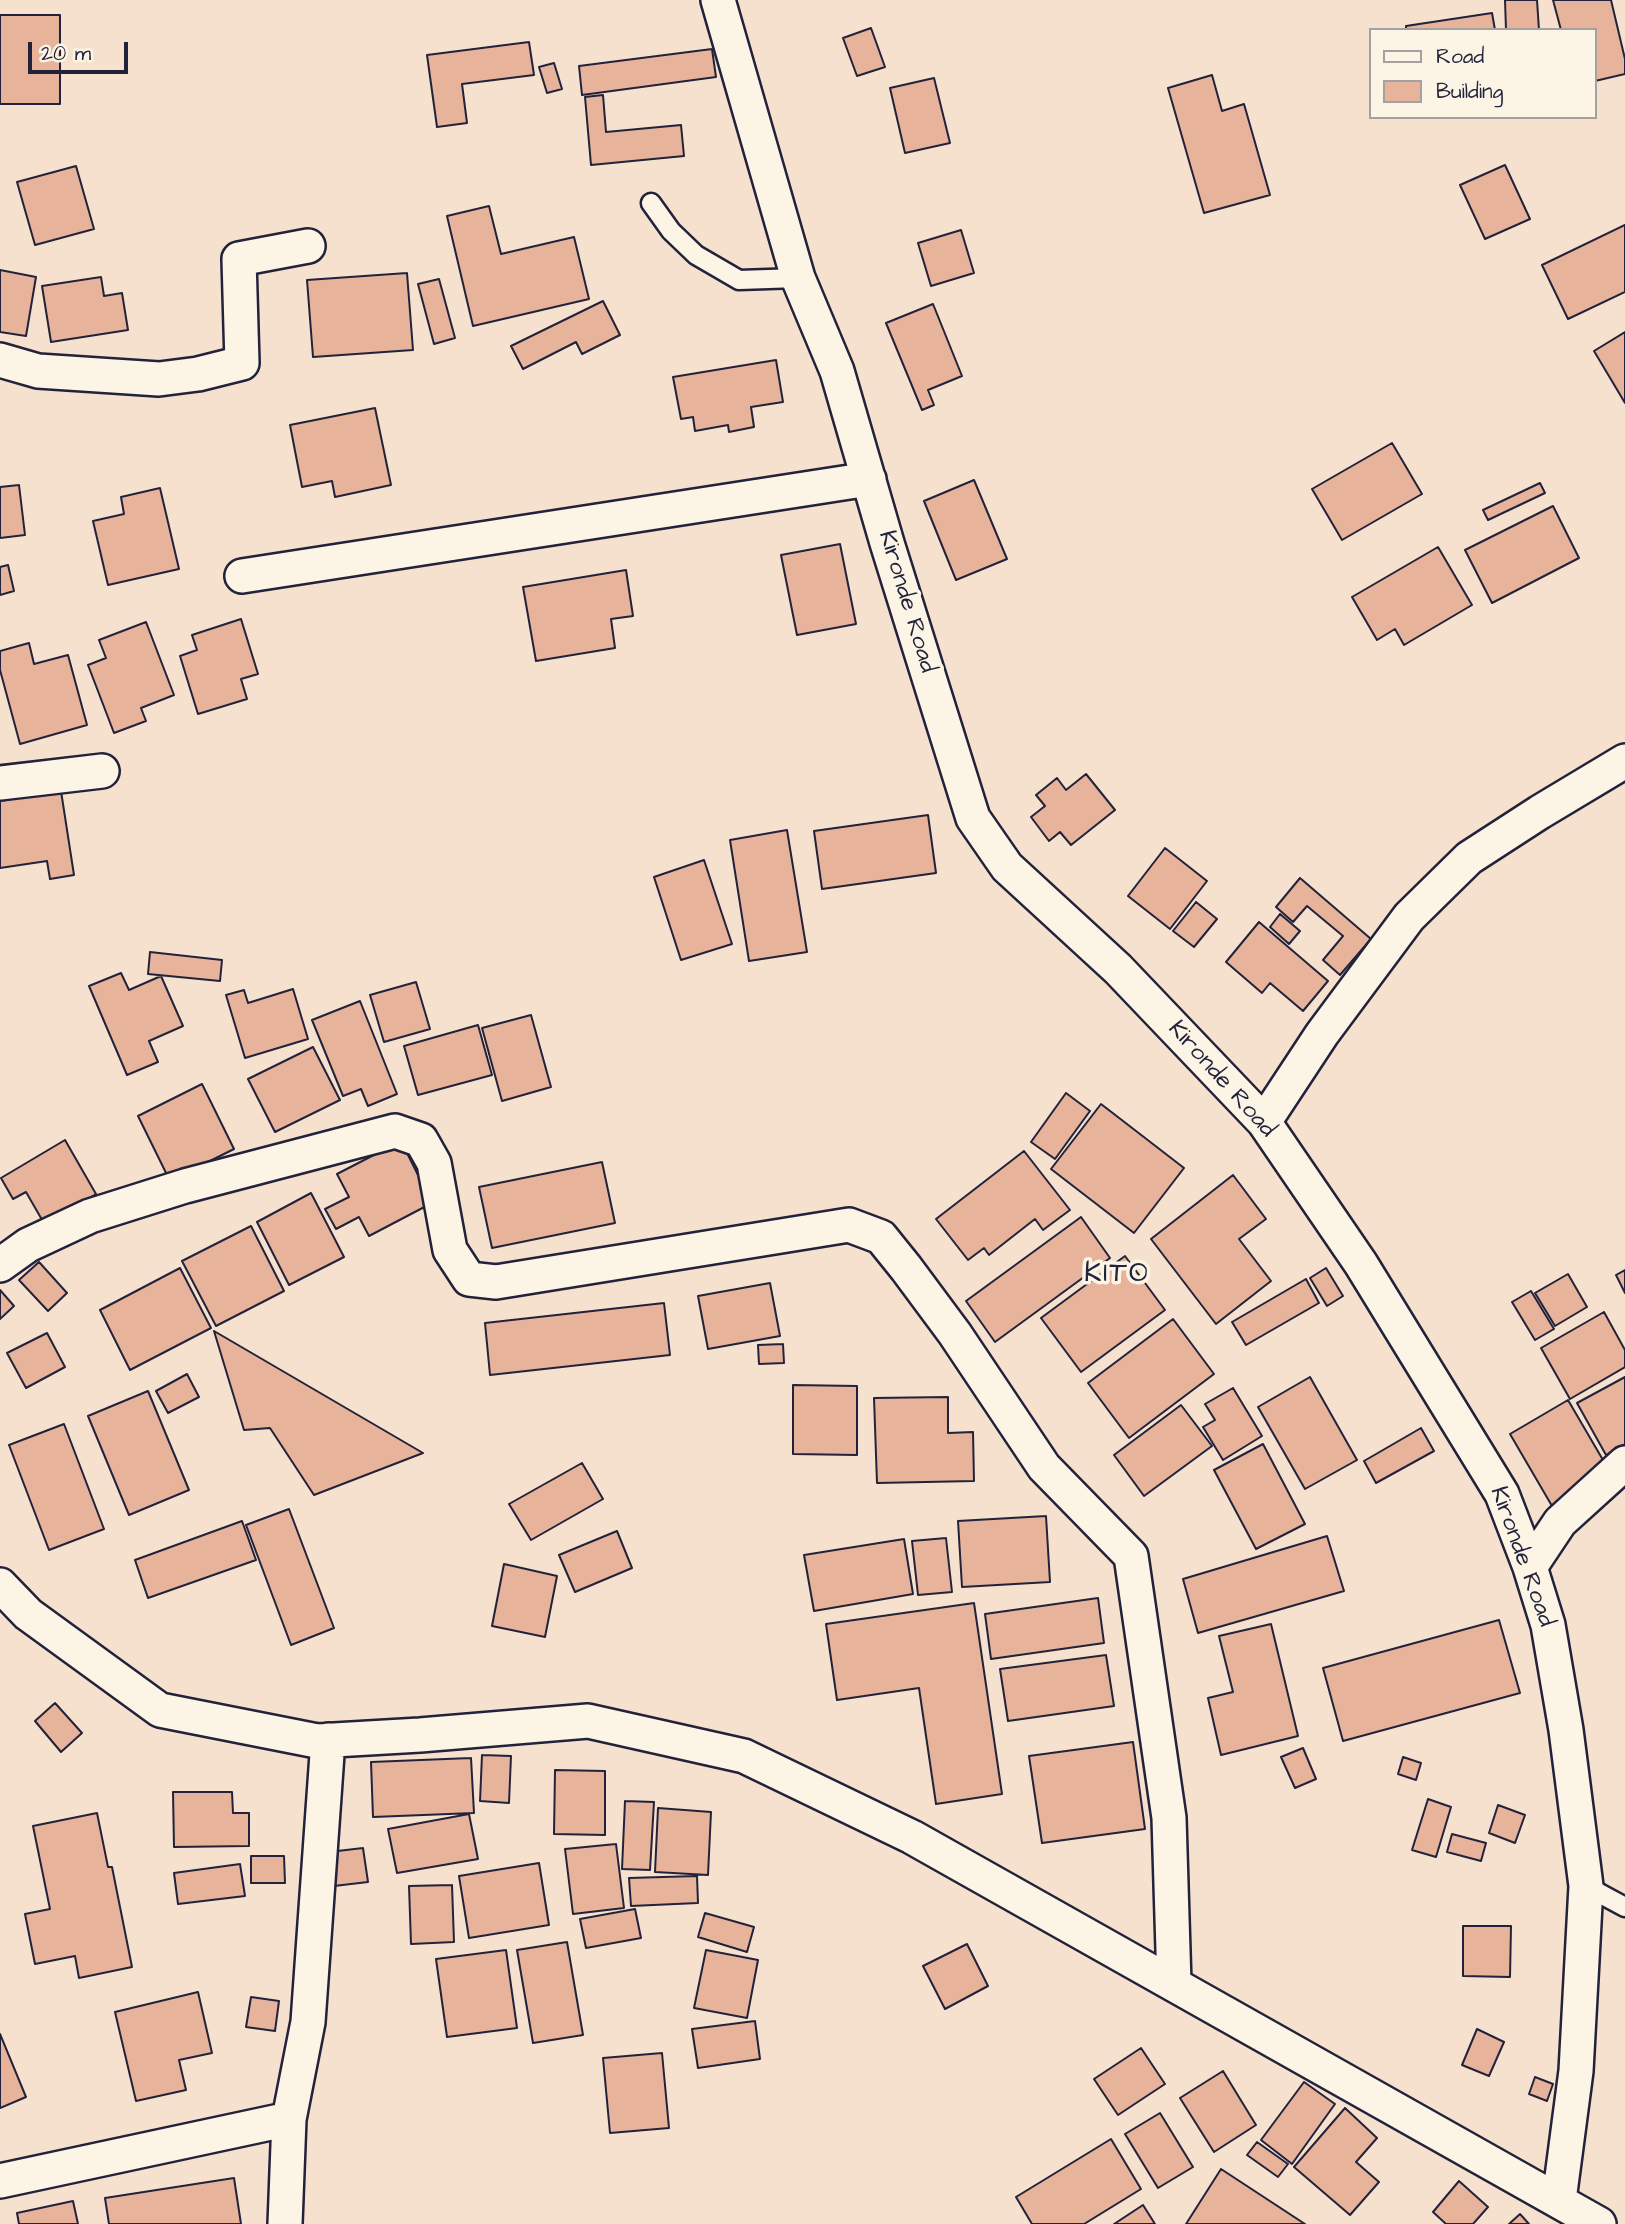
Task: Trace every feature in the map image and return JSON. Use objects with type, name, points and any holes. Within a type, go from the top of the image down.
[{"type":"street","name":"Kironde Road","points":[[718,0],[798,278],[837,371],[973,818],[1007,867],[1118,969],[1264,1122],[1361,1264],[1502,1494],[1530,1567],[1548,1625],[1566,1730],[1586,1886],[1576,2071],[1559,2200]]},
{"type":"street","points":[[0,360],[38,371],[159,379],[198,374],[242,363],[239,259],[308,246]]},
{"type":"street","points":[[242,576],[869,480]]},
{"type":"street","points":[[1264,1122],[1322,1034],[1409,917],[1469,858],[1625,761]]},
{"type":"street","points":[[0,783],[102,771]]},
{"type":"street","points":[[0,1265],[28,1245],[90,1216],[186,1186],[395,1131],[421,1140],[434,1163],[450,1250],[469,1279],[496,1282],[849,1225],[881,1237],[956,1334],[1044,1467],[1131,1556],[1169,1818],[1174,1984]]},
{"type":"street","points":[[1530,1567],[1560,1522],[1625,1463]]},
{"type":"street","points":[[0,1586],[28,1614],[160,1710],[317,1741],[588,1721],[744,1756],[912,1837],[1599,2224]]},
{"type":"street","points":[[285,2224],[289,2119],[308,2022],[328,1740]]},
{"type":"street","points":[[0,2181],[289,2119]]},
{"type":"lane","points":[[651,204],[671,231],[695,255],[739,280],[798,278]]},
{"type":"lane","points":[[1586,1886],[1625,1907]]},
{"type":"building","points":[[1505,0],[1537,0],[1539,28],[1506,28]]},
{"type":"building","points":[[1553,0],[1611,0],[1625,59],[1625,74],[1597,81],[1597,28],[1560,28]]},
{"type":"building","points":[[1492,13],[1495,28],[1406,28]]},
{"type":"building","points":[[0,15],[60,15],[60,104],[0,104]]},
{"type":"building","points":[[871,28],[885,67],[857,76],[843,38]]},
{"type":"building","points":[[529,42],[534,75],[462,84],[467,123],[437,127],[427,55]]},
{"type":"building","points":[[712,49],[716,77],[582,95],[579,66]]},
{"type":"building","points":[[554,63],[562,89],[547,93],[539,67]]},
{"type":"building","points":[[1212,75],[1222,111],[1244,104],[1270,195],[1204,213],[1168,88]]},
{"type":"building","points":[[934,78],[950,143],[905,153],[890,88]]},
{"type":"building","points":[[603,95],[606,132],[681,125],[684,156],[591,165],[585,97]]},
{"type":"building","points":[[1505,165],[1530,219],[1485,239],[1460,185]]},
{"type":"building","points":[[76,166],[94,229],[35,245],[17,182]]},
{"type":"building","points":[[489,206],[501,254],[574,237],[589,299],[473,326],[447,216]]},
{"type":"building","points":[[1625,225],[1625,292],[1568,319],[1542,265]]},
{"type":"building","points":[[961,230],[974,273],[931,286],[918,243]]},
{"type":"building","points":[[0,270],[36,277],[26,336],[0,332]]},
{"type":"building","points":[[407,273],[413,350],[313,357],[307,280]]},
{"type":"building","points":[[101,277],[104,296],[122,293],[128,330],[51,342],[42,286]]},
{"type":"building","points":[[439,279],[455,338],[434,344],[418,284]]},
{"type":"building","points":[[603,301],[620,335],[582,354],[576,342],[523,369],[511,346]]},
{"type":"building","points":[[933,304],[962,376],[928,390],[934,405],[922,410],[886,323]]},
{"type":"building","points":[[1625,332],[1625,403],[1594,351]]},
{"type":"building","points":[[776,360],[783,402],[751,407],[754,427],[729,432],[728,425],[695,431],[693,417],[681,419],[673,377]]},
{"type":"building","points":[[375,408],[391,485],[335,497],[332,481],[302,487],[290,425]]},
{"type":"building","points":[[1392,443],[1422,494],[1342,540],[1312,489]]},
{"type":"building","points":[[974,480],[1007,559],[956,580],[924,501]]},
{"type":"building","points":[[1540,483],[1545,493],[1488,520],[1483,510]]},
{"type":"building","points":[[19,485],[25,535],[0,538],[0,487]]},
{"type":"building","points":[[160,488],[179,569],[108,585],[93,521],[124,514],[121,497]]},
{"type":"building","points":[[1553,506],[1579,558],[1492,603],[1465,550]]},
{"type":"building","points":[[840,544],[856,624],[797,635],[781,555]]},
{"type":"building","points":[[1438,547],[1472,605],[1404,645],[1395,629],[1377,640],[1352,597]]},
{"type":"building","points":[[8,565],[14,591],[0,595],[0,567]]},
{"type":"building","points":[[626,570],[633,616],[611,619],[615,648],[536,661],[523,587]]},
{"type":"building","points":[[241,619],[258,674],[241,679],[247,699],[198,714],[180,656],[197,650],[192,635]]},
{"type":"building","points":[[146,622],[174,695],[141,708],[146,721],[114,733],[88,665],[106,658],[99,640]]},
{"type":"building","points":[[29,643],[34,664],[68,655],[87,725],[20,744],[0,670],[0,651]]},
{"type":"building","points":[[1086,774],[1115,810],[1071,845],[1060,832],[1049,841],[1031,817],[1045,806],[1036,795],[1057,778],[1066,790]]},
{"type":"building","points":[[61,791],[74,875],[50,879],[47,861],[0,868],[0,801]]},
{"type":"building","points":[[928,815],[936,873],[822,889],[814,831]]},
{"type":"building","points":[[787,830],[807,952],[749,961],[730,840]]},
{"type":"building","points":[[1165,848],[1207,881],[1170,929],[1128,896]]},
{"type":"building","points":[[704,860],[732,944],[681,960],[654,877]]},
{"type":"building","points":[[1300,878],[1371,939],[1340,975],[1323,960],[1343,936],[1307,906],[1293,922],[1276,907]]},
{"type":"building","points":[[1196,902],[1217,919],[1194,947],[1173,931]]},
{"type":"building","points":[[1280,914],[1300,931],[1289,944],[1270,927]]},
{"type":"building","points":[[1259,922],[1328,981],[1303,1011],[1270,983],[1262,993],[1226,962]]},
{"type":"building","points":[[150,952],[222,960],[220,981],[148,974]]},
{"type":"building","points":[[121,973],[129,990],[161,976],[183,1026],[149,1041],[158,1062],[127,1075],[89,986]]},
{"type":"building","points":[[416,982],[430,1029],[384,1042],[370,995]]},
{"type":"building","points":[[293,989],[308,1039],[245,1058],[226,995],[244,990],[248,1003]]},
{"type":"building","points":[[360,1001],[397,1094],[368,1106],[361,1089],[343,1096],[312,1020]]},
{"type":"building","points":[[531,1015],[551,1087],[502,1101],[482,1028]]},
{"type":"building","points":[[478,1025],[492,1075],[418,1095],[404,1046]]},
{"type":"building","points":[[313,1047],[340,1100],[275,1132],[248,1079]]},
{"type":"building","points":[[202,1084],[234,1149],[170,1181],[138,1116]]},
{"type":"building","points":[[1066,1093],[1090,1111],[1055,1159],[1031,1142]]},
{"type":"building","points":[[1101,1104],[1184,1168],[1134,1233],[1051,1169]]},
{"type":"building","points":[[65,1140],[96,1194],[45,1225],[26,1192],[13,1199],[1,1178]]},
{"type":"building","points":[[401,1141],[432,1203],[369,1236],[359,1217],[336,1229],[325,1209],[349,1197],[337,1174]]},
{"type":"building","points":[[1024,1151],[1070,1210],[1043,1230],[1035,1219],[989,1255],[984,1248],[968,1260],[936,1219]]},
{"type":"building","points":[[602,1162],[615,1223],[492,1248],[479,1187]]},
{"type":"building","points":[[1233,1175],[1266,1219],[1239,1239],[1271,1281],[1216,1324],[1151,1239]]},
{"type":"building","points":[[311,1193],[344,1257],[289,1285],[257,1222]]},
{"type":"building","points":[[1081,1217],[1110,1258],[995,1342],[966,1301]]},
{"type":"building","points":[[251,1226],[284,1291],[216,1326],[182,1261]]},
{"type":"building","points":[[1125,1256],[1165,1310],[1081,1372],[1041,1318]]},
{"type":"building","points":[[39,1262],[67,1293],[48,1311],[19,1280]]},
{"type":"building","points":[[180,1268],[211,1328],[130,1370],[100,1310]]},
{"type":"building","points":[[1326,1268],[1343,1296],[1327,1306],[1310,1278]]},
{"type":"building","points":[[1625,1270],[1625,1293],[1616,1275]]},
{"type":"building","points":[[1568,1274],[1587,1307],[1555,1326],[1535,1293]]},
{"type":"building","points":[[1306,1279],[1319,1303],[1246,1345],[1232,1322]]},
{"type":"building","points":[[770,1283],[780,1336],[708,1349],[698,1296]]},
{"type":"building","points":[[0,1290],[14,1306],[0,1319]]},
{"type":"building","points":[[1531,1291],[1554,1329],[1535,1340],[1512,1302]]},
{"type":"building","points":[[664,1303],[670,1355],[490,1375],[485,1323]]},
{"type":"building","points":[[1604,1312],[1625,1350],[1625,1367],[1570,1399],[1541,1348]]},
{"type":"building","points":[[1173,1319],[1214,1374],[1129,1438],[1088,1383]]},
{"type":"building","points":[[214,1331],[423,1453],[314,1495],[270,1428],[244,1430]]},
{"type":"building","points":[[47,1333],[65,1367],[26,1388],[7,1353]]},
{"type":"building","points":[[783,1344],[784,1363],[759,1364],[758,1345]]},
{"type":"building","points":[[187,1374],[199,1397],[168,1413],[156,1391]]},
{"type":"building","points":[[1310,1377],[1357,1460],[1305,1489],[1258,1407]]},
{"type":"building","points":[[1625,1377],[1625,1444],[1606,1455],[1577,1403]]},
{"type":"building","points":[[793,1385],[857,1386],[857,1455],[793,1454]]},
{"type":"building","points":[[1233,1388],[1262,1436],[1223,1460],[1203,1427],[1215,1420],[1205,1404]]},
{"type":"building","points":[[148,1391],[189,1490],[129,1515],[88,1416]]},
{"type":"building","points":[[948,1397],[948,1433],[973,1432],[974,1481],[877,1483],[874,1398]]},
{"type":"building","points":[[1568,1400],[1610,1472],[1552,1506],[1510,1434]]},
{"type":"building","points":[[1181,1405],[1212,1446],[1144,1496],[1114,1455]]},
{"type":"building","points":[[64,1424],[104,1529],[49,1550],[9,1445]]},
{"type":"building","points":[[1421,1428],[1434,1451],[1376,1483],[1364,1461]]},
{"type":"building","points":[[1263,1444],[1305,1524],[1256,1549],[1214,1470]]},
{"type":"building","points":[[582,1463],[603,1499],[531,1540],[509,1504]]},
{"type":"building","points":[[289,1509],[334,1628],[291,1645],[246,1525]]},
{"type":"building","points":[[1046,1516],[1050,1582],[962,1587],[958,1521]]},
{"type":"building","points":[[242,1521],[256,1560],[148,1598],[135,1560]]},
{"type":"building","points":[[617,1531],[632,1568],[575,1592],[559,1555]]},
{"type":"building","points":[[1327,1536],[1344,1591],[1198,1633],[1183,1579]]},
{"type":"building","points":[[946,1538],[952,1592],[918,1595],[912,1541]]},
{"type":"building","points":[[904,1539],[913,1594],[814,1611],[804,1555]]},
{"type":"building","points":[[504,1564],[557,1576],[545,1637],[492,1626]]},
{"type":"building","points":[[1098,1598],[1104,1643],[991,1659],[985,1614]]},
{"type":"building","points":[[974,1603],[1002,1794],[936,1804],[919,1688],[837,1700],[826,1624]]},
{"type":"building","points":[[1499,1620],[1520,1693],[1343,1741],[1323,1668]]},
{"type":"building","points":[[1271,1624],[1298,1736],[1221,1755],[1208,1698],[1233,1692],[1219,1636]]},
{"type":"building","points":[[1106,1655],[1114,1706],[1008,1721],[1000,1669]]},
{"type":"building","points":[[55,1703],[82,1733],[61,1752],[35,1721]]},
{"type":"building","points":[[1133,1742],[1145,1829],[1042,1843],[1029,1756]]},
{"type":"building","points":[[1303,1748],[1316,1779],[1295,1788],[1281,1757]]},
{"type":"building","points":[[482,1755],[511,1756],[509,1803],[480,1801]]},
{"type":"building","points":[[1403,1757],[1421,1763],[1416,1780],[1398,1774]]},
{"type":"building","points":[[471,1758],[474,1813],[373,1817],[371,1762]]},
{"type":"building","points":[[555,1770],[605,1771],[605,1835],[554,1834]]},
{"type":"building","points":[[173,1792],[232,1792],[233,1813],[249,1813],[249,1846],[174,1847]]},
{"type":"building","points":[[1428,1799],[1451,1807],[1436,1857],[1412,1850]]},
{"type":"building","points":[[625,1801],[654,1802],[650,1870],[622,1869]]},
{"type":"building","points":[[1498,1805],[1525,1815],[1515,1843],[1489,1833]]},
{"type":"building","points":[[658,1808],[711,1812],[708,1875],[655,1872]]},
{"type":"building","points":[[97,1813],[108,1867],[112,1867],[132,1967],[79,1978],[75,1956],[35,1964],[25,1914],[50,1909],[33,1826]]},
{"type":"building","points":[[469,1814],[478,1859],[397,1873],[388,1829]]},
{"type":"building","points":[[1452,1834],[1486,1843],[1481,1861],[1447,1852]]},
{"type":"building","points":[[616,1844],[624,1908],[573,1914],[565,1849]]},
{"type":"building","points":[[363,1848],[368,1882],[334,1886],[329,1852]]},
{"type":"building","points":[[251,1856],[284,1856],[285,1883],[251,1883]]},
{"type":"building","points":[[539,1863],[549,1925],[469,1938],[459,1876]]},
{"type":"building","points":[[240,1864],[245,1896],[178,1904],[174,1873]]},
{"type":"building","points":[[697,1876],[698,1903],[631,1906],[629,1878]]},
{"type":"building","points":[[452,1885],[454,1942],[411,1944],[409,1886]]},
{"type":"building","points":[[635,1909],[641,1938],[586,1948],[580,1919]]},
{"type":"building","points":[[705,1913],[754,1927],[747,1952],[698,1937]]},
{"type":"building","points":[[1463,1926],[1511,1926],[1510,1977],[1463,1976]]},
{"type":"building","points":[[567,1942],[583,2035],[533,2043],[517,1950]]},
{"type":"building","points":[[967,1944],[988,1986],[945,2009],[923,1966]]},
{"type":"building","points":[[506,1950],[517,2028],[447,2037],[436,1959]]},
{"type":"building","points":[[706,1950],[758,1960],[747,2018],[694,2008]]},
{"type":"building","points":[[198,1992],[212,2053],[179,2060],[186,2090],[136,2101],[115,2012]]},
{"type":"building","points":[[251,1997],[279,2001],[275,2031],[246,2027]]},
{"type":"building","points":[[755,2021],[760,2059],[698,2068],[692,2029]]},
{"type":"building","points":[[1477,2029],[1504,2042],[1489,2076],[1462,2065]]},
{"type":"building","points":[[0,2034],[26,2097],[0,2108]]},
{"type":"building","points":[[1141,2048],[1165,2084],[1118,2115],[1094,2079]]},
{"type":"building","points":[[662,2053],[669,2128],[610,2133],[603,2058]]},
{"type":"building","points":[[1223,2071],[1256,2125],[1214,2152],[1180,2098]]},
{"type":"building","points":[[1535,2077],[1553,2084],[1547,2101],[1529,2094]]},
{"type":"building","points":[[1304,2082],[1335,2104],[1292,2164],[1261,2140]]},
{"type":"building","points":[[1345,2108],[1377,2138],[1356,2162],[1379,2182],[1350,2215],[1294,2167]]},
{"type":"building","points":[[1160,2113],[1193,2167],[1158,2188],[1125,2134]]},
{"type":"building","points":[[1111,2139],[1141,2189],[1084,2224],[1032,2224],[1016,2197]]},
{"type":"building","points":[[1257,2142],[1288,2164],[1278,2177],[1247,2155]]},
{"type":"building","points":[[1221,2169],[1305,2224],[1186,2224]]},
{"type":"building","points":[[234,2178],[241,2224],[109,2224],[105,2198]]},
{"type":"building","points":[[1459,2181],[1488,2207],[1473,2224],[1446,2224],[1433,2212]]},
{"type":"building","points":[[73,2201],[78,2224],[19,2224],[17,2213]]},
{"type":"building","points":[[1143,2205],[1155,2224],[1114,2224]]},
{"type":"building","points":[[1520,2214],[1529,2224],[1509,2224]]},
{"type":"district","name":"KITO","points":[[1117,1275]]}]
